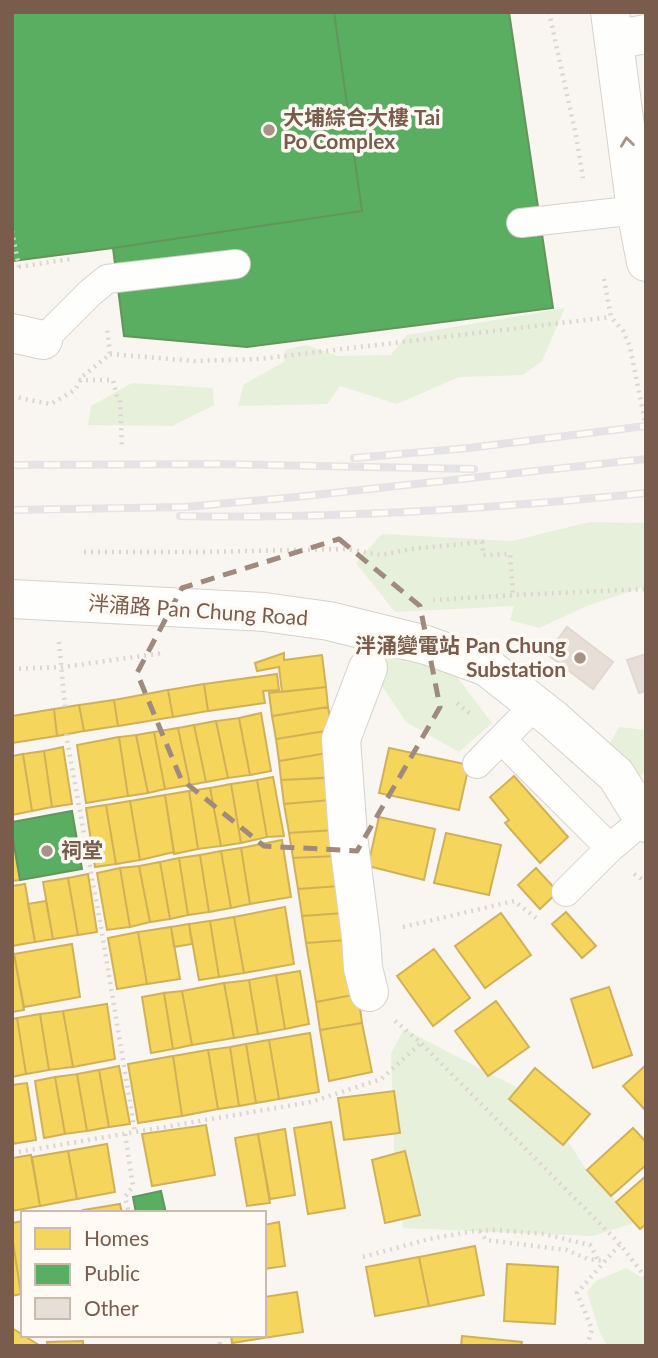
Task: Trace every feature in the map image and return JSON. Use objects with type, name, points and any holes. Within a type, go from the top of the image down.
[{"type":"street","points":[[623,29],[646,262]]},
{"type":"street","name":"泮涌路 Pan Chung Road","points":[[12,599],[264,612],[329,621],[374,651],[426,645],[487,667],[535,705],[616,775],[644,822]]},
{"type":"street","points":[[369,992],[363,968],[348,836],[341,739],[374,651]]},
{"type":"lane","points":[[521,223],[641,210]]},
{"type":"lane","points":[[28,336],[107,279],[236,264]]},
{"type":"lane","points":[[477,764],[535,705]]},
{"type":"lane","points":[[502,740],[610,848]]},
{"type":"lane","points":[[566,892],[610,848],[644,822]]},
{"type":"path","points":[[548,12],[576,136]]},
{"type":"path","points":[[12,231],[19,267]]},
{"type":"path","points":[[110,354],[194,361],[259,359],[611,317]]},
{"type":"path","points":[[79,380],[113,380],[120,400],[122,447]]},
{"type":"path","points":[[12,396],[51,404]]},
{"type":"path","points":[[84,552],[346,549],[381,555],[411,549],[482,542],[484,555],[510,554],[513,595]]},
{"type":"path","points":[[423,601],[646,589]]},
{"type":"path","points":[[12,669],[62,667],[169,652]]},
{"type":"path","points":[[454,701],[502,740]]},
{"type":"path","points":[[66,734],[135,1133]]},
{"type":"path","points":[[361,937],[513,901],[537,919]]},
{"type":"path","points":[[369,992],[387,1014],[421,1043],[620,1244],[646,1279]]},
{"type":"path","points":[[12,1153],[311,1102],[381,1079],[421,1043]]},
{"type":"path","points":[[125,1134],[133,1186],[125,1197],[128,1211]]},
{"type":"path","points":[[363,1257],[429,1239],[495,1230],[544,1234],[590,1245],[598,1260]]},
{"type":"path","points":[[480,1231],[486,1240],[567,1250],[589,1259],[606,1261]]},
{"type":"path","points":[[587,1346],[592,1329],[577,1293],[620,1244]]},
{"type":"highlighted area","points":[[339,539],[420,606],[440,707],[357,851],[264,846],[181,779],[137,673],[182,588]]},
{"type":"green space","points":[[565,308],[542,361],[523,375],[459,377],[397,404],[340,386],[327,404],[238,406],[244,384],[284,362],[285,350],[306,345],[338,356],[391,355],[407,335]]},
{"type":"green space","points":[[132,383],[213,388],[214,405],[172,426],[88,425],[91,406]]},
{"type":"green space","points":[[590,522],[646,523],[646,586],[587,606],[539,628],[510,620],[514,606],[395,612],[356,563],[382,534],[512,541]]},
{"type":"green space","points":[[384,645],[447,664],[492,723],[459,752],[406,722],[376,677]]},
{"type":"green space","points":[[619,727],[646,730],[646,770],[630,786],[608,747]]},
{"type":"green space","points":[[404,1029],[543,1101],[585,1168],[637,1222],[593,1236],[403,1228],[395,1177],[391,1053]]},
{"type":"green space","points":[[626,1268],[646,1280],[646,1346],[607,1346],[587,1292],[596,1281]]},
{"type":"building: Homes","points":[[284,653],[284,660],[322,655],[326,687],[282,692],[279,667],[257,671],[255,663]]},
{"type":"building: Homes","points":[[277,674],[279,690],[263,691],[265,703],[208,711],[204,684]]},
{"type":"building: Homes","points":[[204,684],[208,711],[173,717],[168,690]]},
{"type":"building: Homes","points":[[326,687],[328,707],[272,716],[269,693]]},
{"type":"building: Homes","points":[[168,690],[173,717],[118,726],[114,700]]},
{"type":"building: Homes","points":[[114,700],[118,726],[84,731],[79,705]]},
{"type":"building: Homes","points":[[79,705],[84,731],[57,736],[54,709]]},
{"type":"building: Homes","points":[[328,707],[332,730],[276,739],[272,716]]},
{"type":"building: Homes","points":[[54,709],[57,736],[12,743],[12,716]]},
{"type":"building: Homes","points":[[261,713],[271,771],[250,775],[239,718]]},
{"type":"building: Homes","points":[[239,718],[250,775],[228,778],[216,721]]},
{"type":"building: Homes","points":[[216,721],[228,778],[206,782],[194,725]]},
{"type":"building: Homes","points":[[194,725],[206,782],[190,785],[178,728]]},
{"type":"building: Homes","points":[[178,728],[190,785],[165,789],[154,732]]},
{"type":"building: Homes","points":[[332,730],[334,752],[279,761],[276,739]]},
{"type":"building: Homes","points":[[154,732],[165,789],[148,793],[136,735]]},
{"type":"building: Homes","points":[[136,735],[148,793],[128,796],[119,737]]},
{"type":"building: Homes","points":[[119,737],[128,796],[86,803],[77,745]]},
{"type":"building: Homes","points":[[63,747],[72,804],[52,807],[44,751]]},
{"type":"building: Homes","points":[[389,748],[469,765],[459,810],[379,793]]},
{"type":"building: Homes","points":[[44,751],[52,807],[32,811],[23,754]]},
{"type":"building: Homes","points":[[334,752],[337,777],[281,780],[279,761]]},
{"type":"building: Homes","points":[[23,754],[32,811],[12,815],[12,756]]},
{"type":"building: Homes","points":[[514,776],[568,837],[540,863],[505,823],[509,820],[490,797]]},
{"type":"building: Homes","points":[[273,777],[284,836],[267,837],[257,780]]},
{"type":"building: Homes","points":[[328,778],[331,800],[284,804],[281,780]]},
{"type":"building: Homes","points":[[257,780],[267,837],[241,843],[231,784]]},
{"type":"building: Homes","points":[[231,784],[241,843],[221,846],[210,788]]},
{"type":"building: Homes","points":[[210,788],[221,846],[198,849],[189,791]]},
{"type":"building: Homes","points":[[189,791],[198,849],[174,854],[165,795]]},
{"type":"building: Homes","points":[[165,795],[174,852],[140,860],[130,801]]},
{"type":"building: Homes","points":[[331,800],[334,830],[289,833],[284,804]]},
{"type":"building: Homes","points":[[130,801],[140,860],[116,864],[106,805]]},
{"type":"building: Homes","points":[[106,805],[116,864],[95,867],[86,808]]},
{"type":"building: Homes","points":[[379,817],[435,829],[424,880],[368,866]]},
{"type":"building: Homes","points":[[334,830],[337,856],[293,858],[289,833]]},
{"type":"building: Homes","points":[[12,833],[20,880],[12,881]]},
{"type":"building: Homes","points":[[446,833],[501,845],[489,895],[434,883]]},
{"type":"building: Homes","points":[[282,840],[291,897],[250,904],[241,848]]},
{"type":"building: Homes","points":[[241,848],[250,904],[231,908],[221,851]]},
{"type":"building: Homes","points":[[221,851],[231,908],[209,912],[200,855]]},
{"type":"building: Homes","points":[[200,855],[209,912],[188,915],[179,858]]},
{"type":"building: Homes","points":[[337,856],[340,886],[298,889],[293,858]]},
{"type":"building: Homes","points":[[179,858],[188,915],[170,919],[160,862]]},
{"type":"building: Homes","points":[[160,862],[170,919],[150,922],[139,866]]},
{"type":"building: Homes","points":[[139,866],[150,922],[130,927],[120,868]]},
{"type":"building: Homes","points":[[120,868],[130,927],[107,930],[97,873]]},
{"type":"building: Homes","points":[[536,868],[558,892],[540,909],[518,885]]},
{"type":"building: Homes","points":[[88,874],[97,932],[78,935],[68,878]]},
{"type":"building: Homes","points":[[68,878],[78,935],[53,939],[43,882]]},
{"type":"building: Homes","points":[[25,884],[35,942],[12,946],[12,886]]},
{"type":"building: Homes","points":[[340,886],[344,913],[302,916],[298,889]]},
{"type":"building: Homes","points":[[46,901],[53,939],[35,942],[28,904]]},
{"type":"building: Homes","points":[[285,907],[294,964],[244,973],[234,917]]},
{"type":"building: Homes","points":[[566,912],[596,946],[582,958],[552,924]]},
{"type":"building: Homes","points":[[344,913],[348,940],[306,943],[302,916]]},
{"type":"building: Homes","points":[[501,913],[531,955],[485,988],[455,946]]},
{"type":"building: Homes","points":[[234,917],[244,973],[219,977],[210,921]]},
{"type":"building: Homes","points":[[210,921],[219,977],[199,980],[189,924]]},
{"type":"building: Homes","points":[[189,924],[192,944],[174,947],[171,927]]},
{"type":"building: Homes","points":[[171,927],[180,979],[147,984],[138,932]]},
{"type":"building: Homes","points":[[138,932],[147,984],[117,989],[108,938]]},
{"type":"building: Homes","points":[[348,940],[358,994],[316,1002],[306,943]]},
{"type":"building: Homes","points":[[72,944],[80,997],[24,1007],[14,954]]},
{"type":"building: Homes","points":[[434,949],[470,998],[433,1026],[397,976]]},
{"type":"building: Homes","points":[[14,954],[24,1010],[12,1012],[12,955]]},
{"type":"building: Homes","points":[[300,971],[309,1024],[285,1029],[276,975]]},
{"type":"building: Homes","points":[[276,975],[285,1029],[258,1034],[249,980]]},
{"type":"building: Homes","points":[[249,980],[258,1034],[234,1038],[224,983]]},
{"type":"building: Homes","points":[[224,983],[234,1038],[192,1045],[182,991]]},
{"type":"building: Homes","points":[[609,987],[632,1055],[593,1068],[571,999]]},
{"type":"building: Homes","points":[[182,991],[192,1045],[173,1049],[164,993]]},
{"type":"building: Homes","points":[[164,993],[173,1049],[151,1053],[142,997]]},
{"type":"building: Homes","points":[[358,994],[362,1023],[320,1030],[316,1002]]},
{"type":"building: Homes","points":[[496,1001],[529,1047],[488,1076],[455,1031]]},
{"type":"building: Homes","points":[[107,1004],[115,1059],[73,1067],[63,1011]]},
{"type":"building: Homes","points":[[63,1011],[73,1067],[49,1070],[40,1014]]},
{"type":"building: Homes","points":[[40,1014],[49,1070],[26,1074],[17,1018]]},
{"type":"building: Homes","points":[[17,1018],[26,1074],[12,1077],[12,1019]]},
{"type":"building: Homes","points":[[362,1023],[372,1072],[329,1081],[320,1030]]},
{"type":"building: Homes","points":[[310,1033],[319,1092],[279,1099],[269,1040]]},
{"type":"building: Homes","points":[[269,1040],[279,1099],[256,1103],[246,1044]]},
{"type":"building: Homes","points":[[246,1044],[256,1103],[239,1106],[230,1047]]},
{"type":"building: Homes","points":[[230,1047],[239,1106],[218,1109],[208,1050]]},
{"type":"building: Homes","points":[[208,1050],[218,1109],[182,1116],[173,1056]]},
{"type":"building: Homes","points":[[173,1056],[182,1116],[138,1123],[128,1064]]},
{"type":"building: Homes","points":[[646,1065],[646,1111],[623,1086]]},
{"type":"building: Homes","points":[[119,1066],[130,1124],[109,1127],[99,1070]]},
{"type":"building: Homes","points":[[535,1068],[590,1114],[563,1145],[509,1099]]},
{"type":"building: Homes","points":[[99,1070],[109,1127],[87,1131],[77,1074]]},
{"type":"building: Homes","points":[[77,1074],[87,1131],[65,1134],[55,1077]]},
{"type":"building: Homes","points":[[55,1077],[65,1134],[44,1138],[35,1081]]},
{"type":"building: Homes","points":[[27,1083],[36,1140],[12,1144],[12,1085]]},
{"type":"building: Homes","points":[[394,1091],[400,1133],[344,1140],[338,1098]]},
{"type":"building: Homes","points":[[331,1122],[345,1208],[308,1214],[294,1128]]},
{"type":"building: Homes","points":[[206,1125],[215,1175],[152,1186],[142,1134]]},
{"type":"building: Homes","points":[[633,1128],[646,1142],[646,1165],[611,1196],[587,1170]]},
{"type":"building: Homes","points":[[285,1129],[295,1195],[270,1199],[258,1134]]},
{"type":"building: Homes","points":[[258,1134],[270,1203],[247,1206],[235,1138]]},
{"type":"building: Homes","points":[[107,1144],[115,1192],[77,1199],[68,1151]]},
{"type":"building: Homes","points":[[68,1151],[77,1199],[40,1206],[32,1157]]},
{"type":"building: Homes","points":[[405,1151],[420,1215],[385,1223],[372,1160]]},
{"type":"building: Homes","points":[[31,1155],[40,1206],[12,1211],[12,1158]]},
{"type":"building: Homes","points":[[646,1176],[646,1224],[640,1229],[616,1202]]},
{"type":"building: Homes","points":[[120,1204],[122,1211],[83,1211]]},
{"type":"building: Homes","points":[[21,1221],[21,1294],[12,1236],[12,1223]]},
{"type":"building: Homes","points":[[279,1222],[285,1266],[266,1269],[266,1225]]},
{"type":"building: Homes","points":[[12,1236],[21,1294],[12,1296]]},
{"type":"building: Homes","points":[[475,1246],[484,1295],[429,1306],[419,1257]]},
{"type":"building: Homes","points":[[419,1257],[429,1306],[375,1316],[366,1267]]},
{"type":"building: Homes","points":[[507,1264],[558,1267],[555,1324],[504,1321]]},
{"type":"building: Homes","points":[[297,1292],[303,1332],[232,1343],[231,1337],[266,1337],[266,1297]]},
{"type":"building: Homes","points":[[12,1328],[21,1334],[21,1337],[26,1337],[39,1345],[12,1346]]},
{"type":"building: Homes","points":[[462,1336],[522,1342],[521,1346],[461,1346]]},
{"type":"building: Homes","points":[[83,1341],[83,1346],[48,1346],[47,1342]]},
{"type":"building: Public","name":"大埔綜合大樓 Tai Po Complex","points":[[12,12],[509,12],[553,308],[247,347],[124,336],[113,248],[12,261]]},
{"type":"building: Public","points":[[12,12],[334,12],[362,211],[12,261]]},
{"type":"building: Public","name":"祠堂","points":[[72,811],[82,869],[20,880],[12,822]]},
{"type":"building: Public","points":[[161,1191],[166,1211],[136,1211],[133,1197]]},
{"type":"building: Other","name":"泮涌變電站 Pan Chung Substation","points":[[567,627],[613,662],[593,689],[547,654]]},
{"type":"building: Other","points":[[646,654],[646,691],[639,693],[627,660]]},
{"type":"railway","points":[[354,458],[469,448],[646,426]]},
{"type":"railway","points":[[12,510],[185,507],[646,459]]},
{"type":"railway","points":[[12,465],[217,464],[474,469]]},
{"type":"railway","points":[[180,516],[413,512],[646,493]]},
{"type":"place","name":"大埔綜合大樓 Tai Po Complex","points":[[269,130]]},
{"type":"place","name":"泮涌變電站 Pan Chung Substation","points":[[580,658]]},
{"type":"place","name":"祠堂","points":[[47,851]]}]
